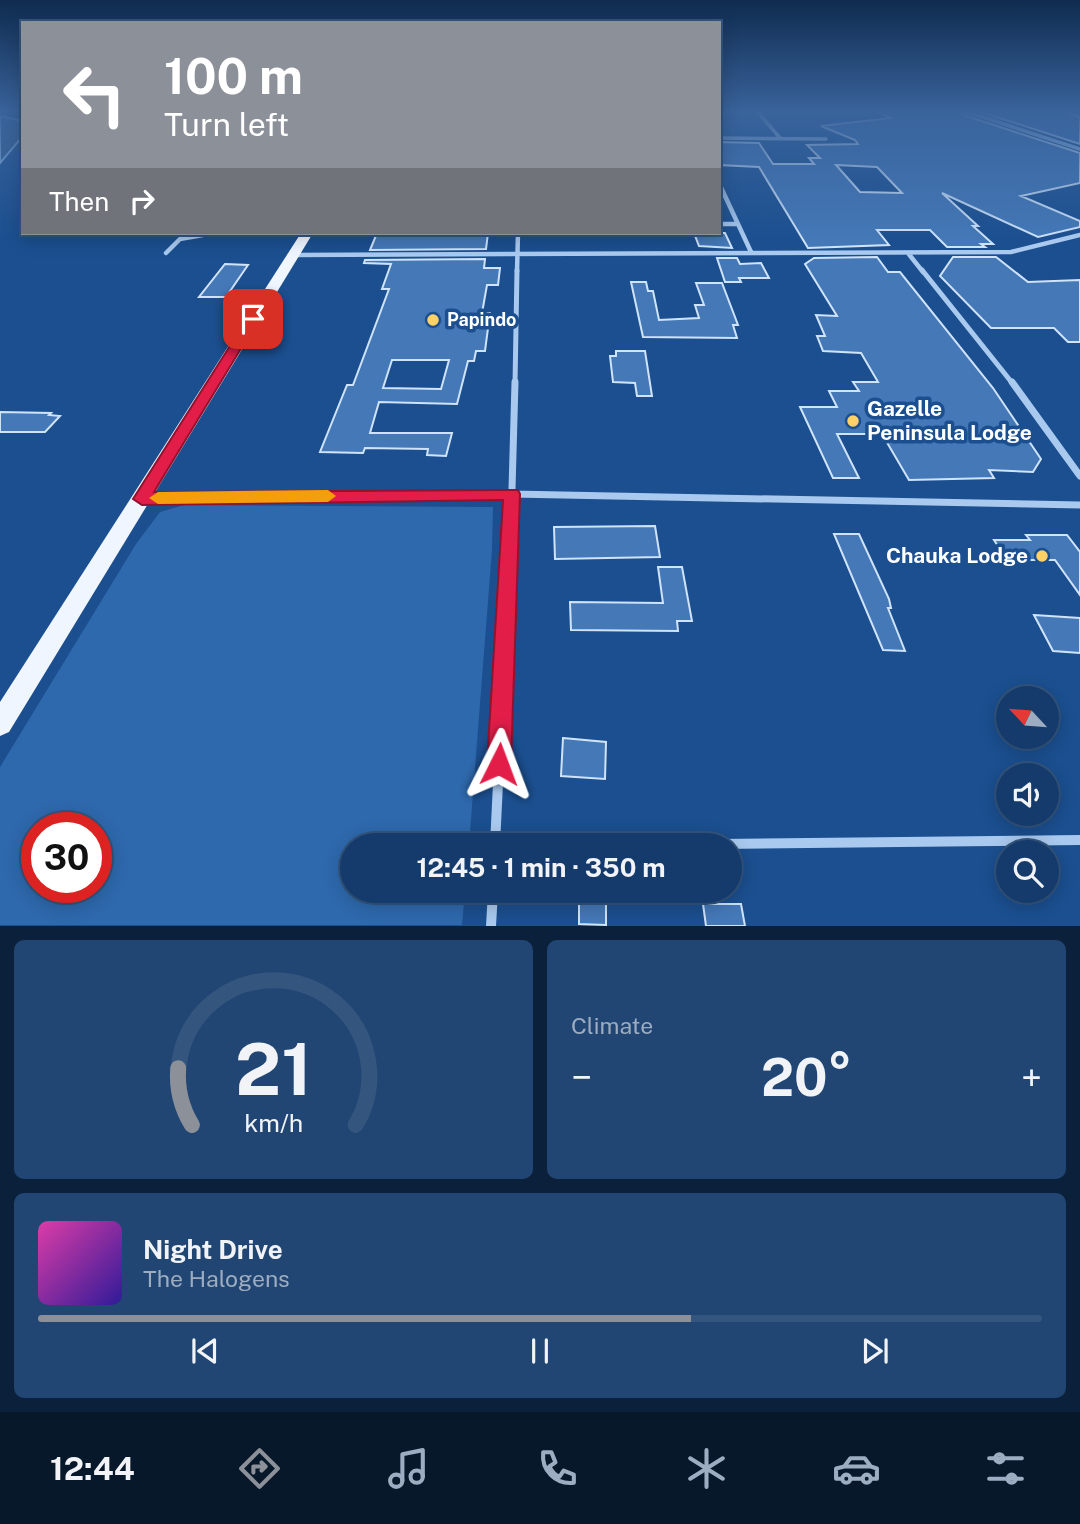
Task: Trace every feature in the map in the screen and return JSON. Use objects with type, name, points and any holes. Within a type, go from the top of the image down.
[{"type":"main road","points":[[0,724],[306,235]]},
{"type":"street","points":[[722,195],[751,252]]},
{"type":"street","points":[[721,224],[737,225]]},
{"type":"street","points":[[166,253],[180,239],[203,235]]},
{"type":"street","points":[[496,833],[512,494],[518,235]]},
{"type":"street","points":[[294,255],[517,252],[1011,253],[1080,235]]},
{"type":"street","points":[[908,253],[995,359],[1080,476]]},
{"type":"street","points":[[142,499],[512,494],[1080,505]]},
{"type":"street","points":[[742,844],[1080,840]]},
{"type":"street","points":[[491,926],[492,903]]},
{"type":"shaded area","points":[[0,154],[7,154],[0,163]]},
{"type":"shaded area","points":[[184,505],[493,507],[470,833],[340,833],[340,903],[464,903],[462,925],[0,925],[0,767],[136,544],[160,512]]},
{"type":"building","points":[[721,154],[766,154],[773,164],[814,164],[809,158],[820,158],[816,154],[1080,154],[1080,183],[1021,196],[1080,221],[1080,227],[1038,237],[942,193],[978,226],[973,226],[993,244],[981,244],[985,247],[947,247],[930,230],[877,230],[889,245],[808,248],[759,167],[721,165]],"holes":[[[836,165],[877,167],[902,193],[860,192]]]},
{"type":"building","points":[[725,233],[732,248],[699,246],[695,235]]},
{"type":"building","points":[[376,235],[488,235],[486,249],[370,250]]},
{"type":"building","points":[[877,257],[888,272],[900,272],[993,388],[1041,459],[1033,472],[989,470],[994,478],[909,480],[882,434],[837,434],[859,478],[833,478],[800,407],[837,407],[829,391],[859,391],[853,382],[878,382],[861,353],[823,351],[817,336],[825,336],[816,315],[837,316],[805,264],[814,258]]},
{"type":"building","points":[[953,257],[996,257],[1028,282],[1080,280],[1080,342],[1068,342],[1054,328],[991,328],[940,276]]},
{"type":"building","points":[[717,258],[737,258],[740,264],[761,263],[769,278],[739,278],[741,282],[725,282]]},
{"type":"building","points":[[485,259],[484,268],[500,268],[498,285],[487,285],[482,313],[490,313],[485,351],[476,351],[474,361],[468,361],[457,404],[379,402],[370,433],[452,433],[446,456],[427,455],[428,449],[365,448],[363,453],[320,452],[347,385],[353,385],[389,289],[382,289],[391,264],[364,263],[365,260]],"holes":[[[392,360],[449,360],[441,389],[383,388]]]},
{"type":"building","points":[[225,264],[248,265],[226,297],[199,297]]},
{"type":"building","points":[[631,282],[646,282],[648,291],[653,291],[659,320],[699,318],[695,305],[704,305],[696,283],[722,283],[738,325],[733,325],[737,338],[643,337]]},
{"type":"building","points":[[616,351],[645,351],[652,396],[637,396],[635,383],[613,382],[610,356],[616,356]]},
{"type":"building","points":[[0,412],[51,413],[49,415],[60,416],[45,432],[0,432]]},
{"type":"building","points":[[655,526],[660,557],[555,559],[554,527]]},
{"type":"building","points":[[834,534],[859,534],[889,599],[891,608],[888,608],[905,651],[883,650]]},
{"type":"building","name":"Chauka Lodge","points":[[1026,535],[1067,535],[1080,552],[1080,595],[1055,560],[1007,560],[994,540],[1030,540]]},
{"type":"building","points":[[658,567],[682,567],[692,621],[677,621],[678,631],[571,630],[570,602],[663,603]]},
{"type":"building","points":[[1034,615],[1080,618],[1080,653],[1053,651]]},
{"type":"building","points":[[563,738],[606,742],[605,779],[561,776]]},
{"type":"building","points":[[579,903],[606,903],[606,925],[579,924]]},
{"type":"building","points":[[703,904],[741,904],[745,926],[706,926]]},
{"type":"slow traffic","points":[[158,498],[328,496]]},
{"type":"place","name":"Papindo","points":[[433,320]]},
{"type":"place","name":"Gazelle Peninsula Lodge","points":[[853,421]]},
{"type":"place","name":"Chauka Lodge","points":[[1042,556]]},
{"type":"route","points":[[253,319],[168,452],[142,499],[512,494],[499,764]]}]
